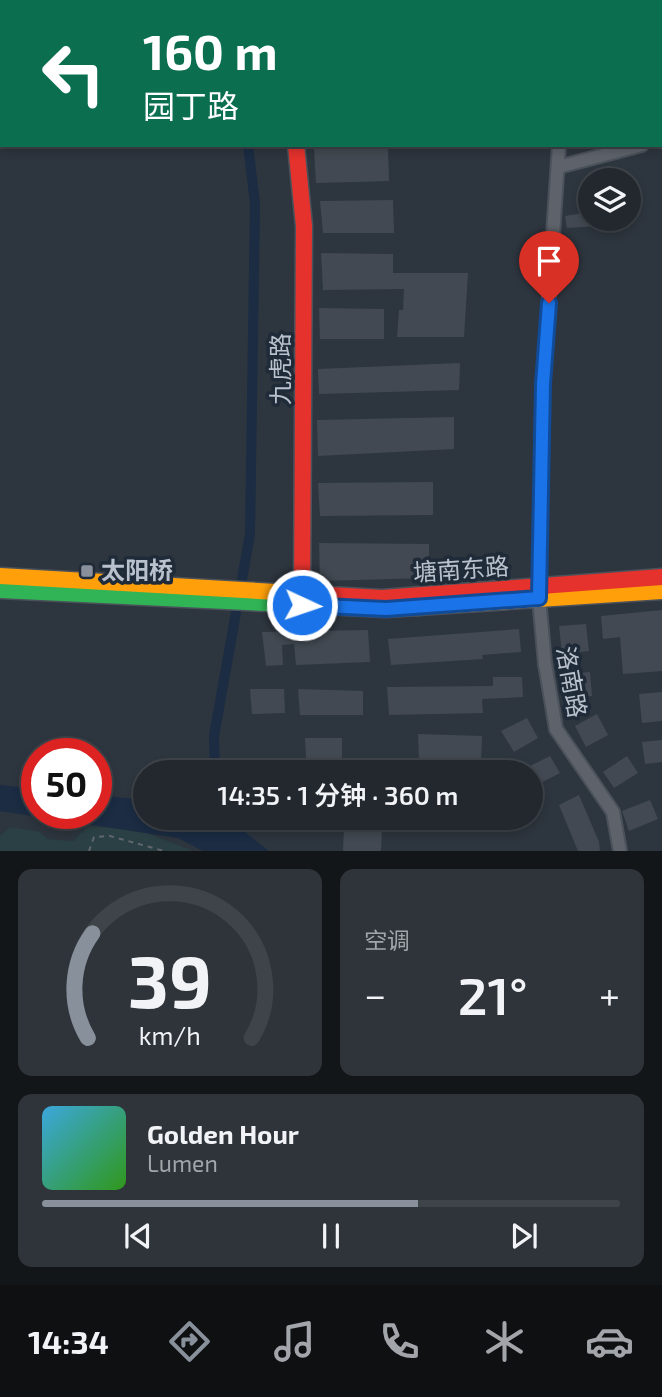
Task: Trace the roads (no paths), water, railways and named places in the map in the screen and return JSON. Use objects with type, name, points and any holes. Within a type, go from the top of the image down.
[{"type":"main road","name":"九虎路","points":[[296,147],[304,226],[302,599]]},
{"type":"main road","points":[[0,576],[218,595]]},
{"type":"main road","name":"塘南东路","points":[[539,592],[662,577]]},
{"type":"main road","points":[[0,590],[218,595]]},
{"type":"main road","name":"塘南东路","points":[[218,595],[302,599],[662,591]]},
{"type":"street","name":"洛南路","points":[[559,147],[543,384],[539,592],[545,664],[556,729],[613,812],[620,851]]},
{"type":"street","points":[[558,167],[634,147]]},
{"type":"water","points":[[0,785],[21,787],[21,814],[0,811]]},
{"type":"water","points":[[112,797],[133,799],[133,830],[242,830],[269,851],[203,851],[178,838],[112,828]]},
{"type":"waterway","points":[[215,760],[214,736],[250,534],[255,203],[248,147]]},
{"type":"place","name":"太阳桥","points":[[87,571]]}]
